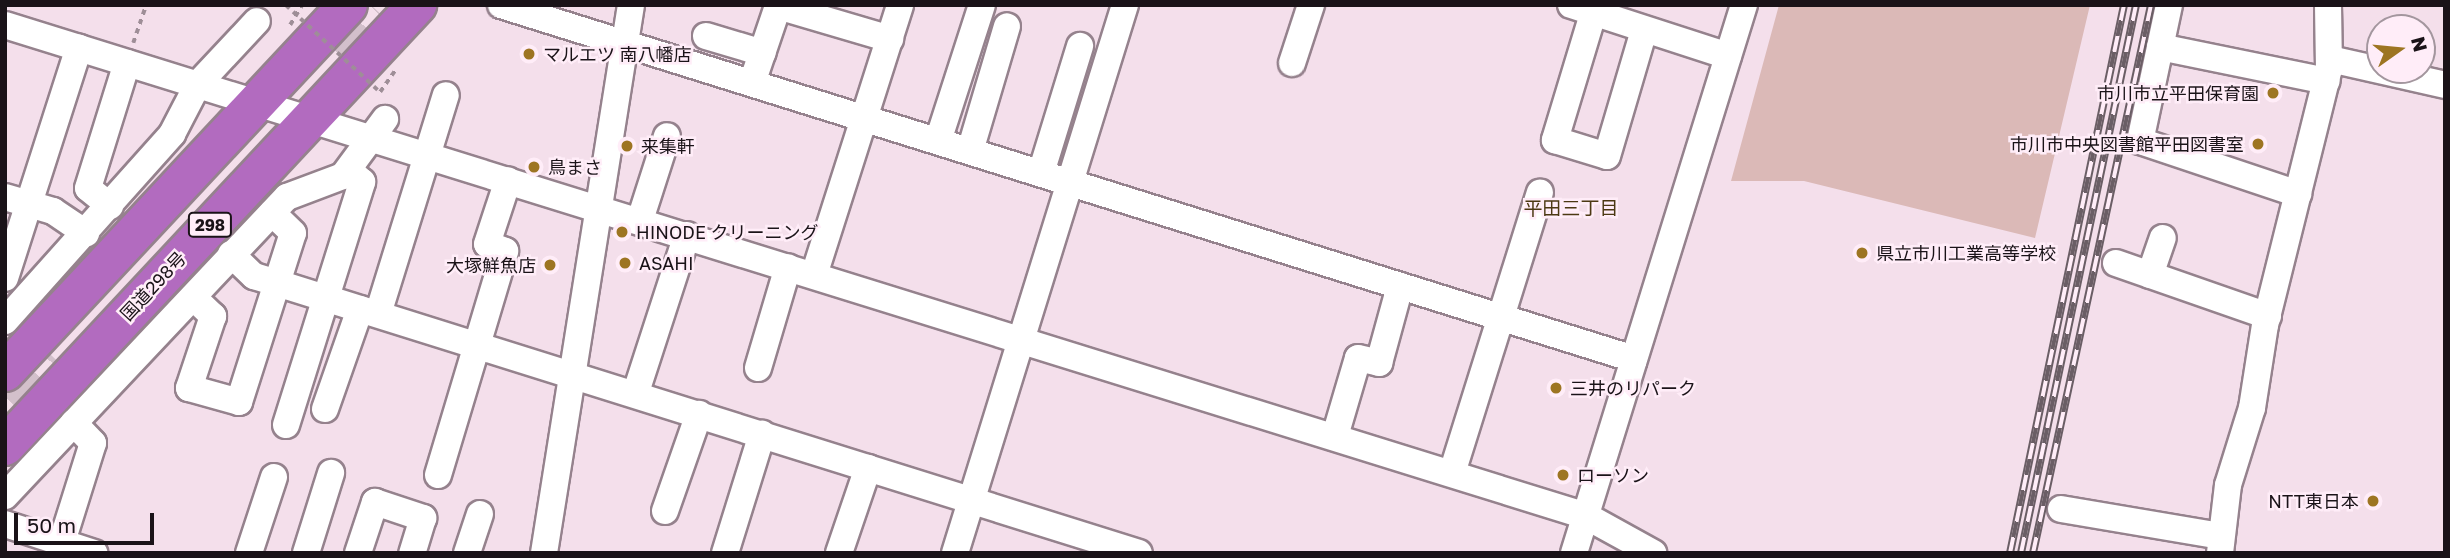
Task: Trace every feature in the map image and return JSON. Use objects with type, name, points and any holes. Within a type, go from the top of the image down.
[{"type":"highway","points":[[294,62],[303,26],[317,5]]},
{"type":"highway","name":"298","points":[[5,372],[348,5]]},
{"type":"highway","name":"国道298号","points":[[5,446],[417,5]]},
{"type":"street","points":[[501,5],[529,9],[624,43],[1634,359]]},
{"type":"street","points":[[544,553],[569,373],[631,5]]},
{"type":"street","points":[[814,275],[900,5]]},
{"type":"street","points":[[938,141],[982,5]]},
{"type":"street","points":[[1292,63],[1311,5]]},
{"type":"street","points":[[1574,553],[1744,5]]},
{"type":"street","points":[[2169,5],[2140,141],[2298,194]]},
{"type":"street","points":[[2061,509],[2221,545],[2268,316],[2328,70],[2329,5]]},
{"type":"street","points":[[752,83],[778,6],[890,39]]},
{"type":"street","points":[[955,553],[1122,6]]},
{"type":"street","points":[[1644,30],[1607,156],[1555,140],[1584,9],[1728,56]]},
{"type":"street","points":[[12,19],[79,48],[309,118],[376,117],[426,155],[1586,516],[1653,553]]},
{"type":"street","points":[[10,307],[110,206],[180,124],[198,84],[257,22]]},
{"type":"street","points":[[970,151],[1007,26]]},
{"type":"street","points":[[706,36],[762,53]]},
{"type":"street","points":[[1041,173],[1080,46]]},
{"type":"street","points":[[2160,47],[2445,85]]},
{"type":"street","points":[[5,278],[17,200],[79,48]]},
{"type":"street","points":[[110,206],[88,188],[127,63]]},
{"type":"street","points":[[325,409],[369,311],[446,95]]},
{"type":"street","points":[[5,496],[193,298],[231,254],[295,191],[349,170],[376,117]]},
{"type":"street","points":[[640,220],[667,136]]},
{"type":"street","points":[[286,425],[362,182],[349,170]]},
{"type":"street","points":[[438,475],[505,251],[487,244],[508,180]]},
{"type":"street","points":[[1452,473],[1540,192]]},
{"type":"street","points":[[17,200],[86,233]]},
{"type":"street","points":[[193,298],[212,316],[189,388],[239,402],[293,233],[272,213]]},
{"type":"street","points":[[636,393],[687,235]]},
{"type":"street","points":[[2150,275],[2163,238]]},
{"type":"street","points":[[231,254],[254,276],[636,393],[1139,553]]},
{"type":"street","points":[[2116,263],[2268,316]]},
{"type":"street","points":[[758,368],[788,267]]},
{"type":"street","points":[[1335,436],[1358,358],[1379,363],[1400,286]]},
{"type":"street","points":[[665,511],[699,414]]},
{"type":"street","points":[[63,542],[93,443],[74,423]]},
{"type":"street","points":[[725,553],[762,434]]},
{"type":"street","points":[[839,553],[868,468]]},
{"type":"street","points":[[306,553],[331,473]]},
{"type":"street","points":[[249,553],[274,477]]},
{"type":"street","points":[[358,553],[374,502],[423,518],[412,553]]},
{"type":"street","points":[[467,553],[480,514]]},
{"type":"street","points":[[5,524],[94,553]]},
{"type":"path","points":[[127,63],[146,5]]},
{"type":"path","points":[[286,5],[380,92],[398,72],[394,67]]},
{"type":"path","points":[[374,89],[376,117]]},
{"type":"shaded area","points":[[1779,5],[2090,5],[2035,238],[1804,181],[1731,181]]},
{"type":"tunnel","points":[[331,47],[371,5]]},
{"type":"tunnel","points":[[5,397],[47,352]]},
{"type":"railway","points":[[2010,553],[2124,5]]},
{"type":"railway","points":[[2021,553],[2136,5]]},
{"type":"railway","points":[[2033,553],[2151,5]]},
{"type":"place","name":"マルエツ 南八幡店","points":[[529,54]]},
{"type":"place","name":"市川市立平田保育園","points":[[2273,93]]},
{"type":"place","name":"市川市中央図書館平田図書室","points":[[2258,144]]},
{"type":"place","name":"来集軒","points":[[627,146]]},
{"type":"place","name":"鳥まさ","points":[[534,167]]},
{"type":"place","name":"HINODE クリーニング","points":[[622,232]]},
{"type":"place","name":"県立市川工業高等学校","points":[[1862,253]]},
{"type":"place","name":"ASAHI","points":[[625,263]]},
{"type":"place","name":"大塚鮮魚店","points":[[550,265]]},
{"type":"place","name":"三井のリパーク","points":[[1556,388]]},
{"type":"place","name":"ローソン","points":[[1563,475]]},
{"type":"place","name":"NTT東日本","points":[[2373,501]]},
{"type":"district","name":"平田三丁目","points":[[1571,208]]}]
